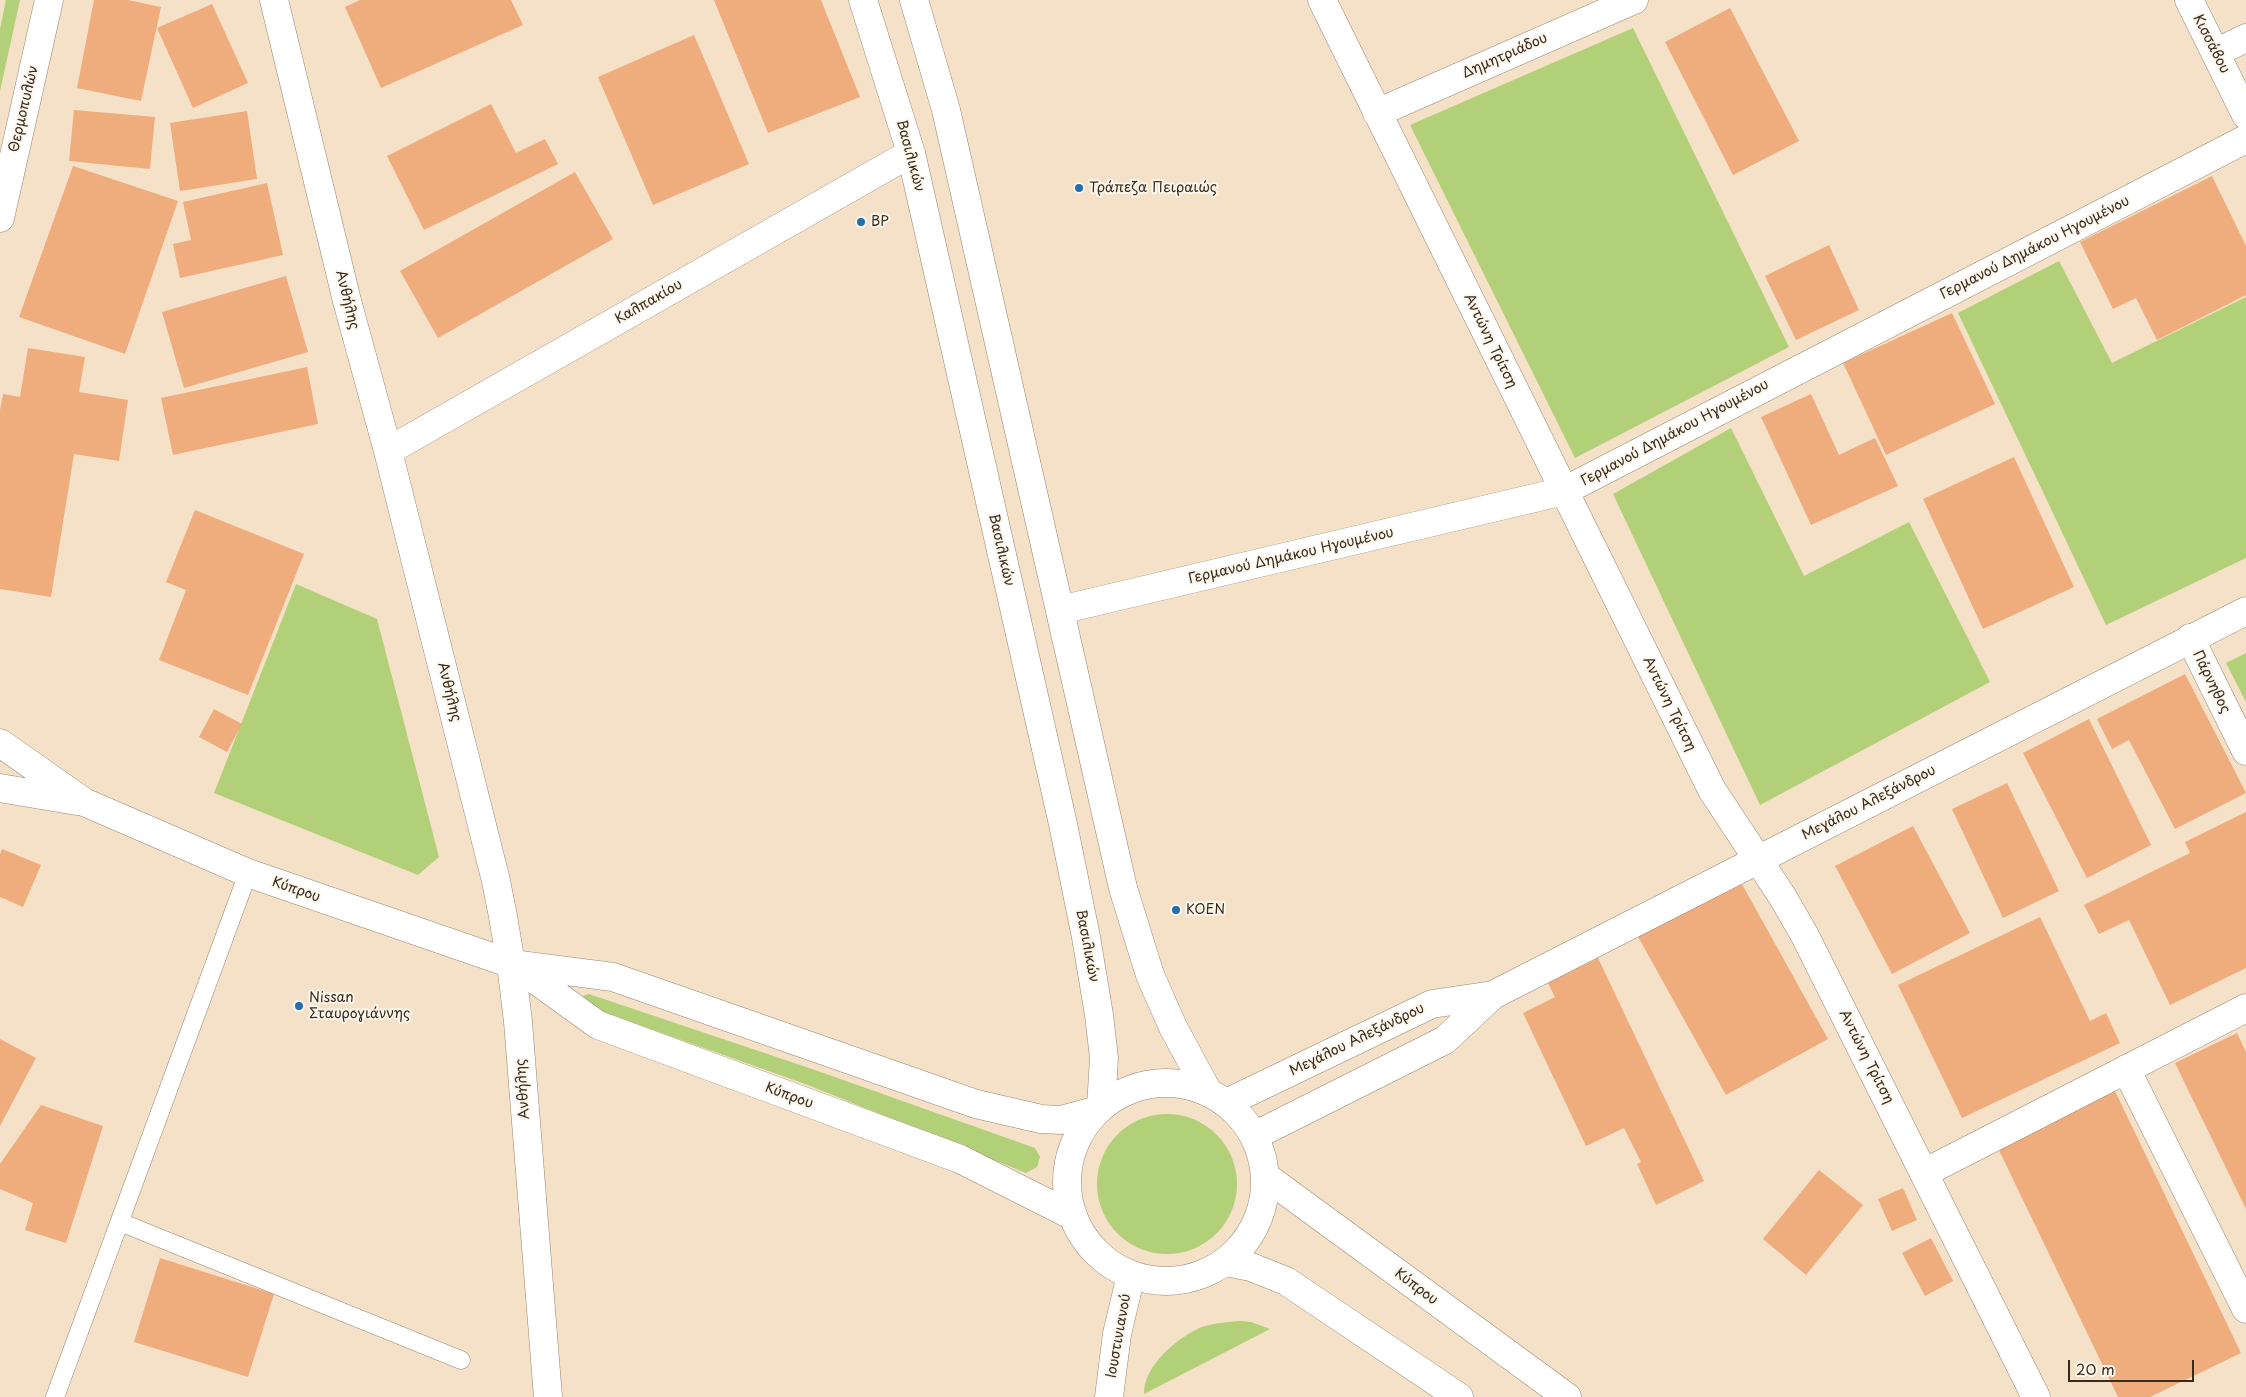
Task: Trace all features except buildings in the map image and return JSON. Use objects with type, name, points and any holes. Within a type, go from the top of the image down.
[{"type":"street","name":"Θερμοπυλών","points":[[0,218],[49,0]]},
{"type":"street","name":"Ανθήλης","points":[[274,0],[347,301],[388,450],[496,881],[512,964],[548,1397]]},
{"type":"street","name":"Βασιλικών","points":[[862,0],[911,153],[1047,754],[1086,937],[1102,1041],[1100,1109]]},
{"type":"street","points":[[914,0],[946,110],[1134,928],[1150,975],[1172,1026],[1217,1098],[1246,1124],[1254,1136],[1262,1155],[1266,1176],[1264,1204],[1260,1217],[1246,1242],[1226,1262],[1201,1276],[1173,1281],[1145,1279],[1118,1269],[1096,1252],[1086,1240],[1073,1216],[1067,1187],[1070,1159],[1080,1132],[1100,1109],[1122,1093],[1146,1084],[1184,1084],[1217,1098]]},
{"type":"street","name":"Αντώνη Τρίτση","points":[[1322,0],[1712,790],[1782,896],[1804,934],[2036,1397]]},
{"type":"street","name":"Δημητριάδου","points":[[1377,113],[1634,0]]},
{"type":"street","name":"Κισσάβου","points":[[2189,0],[2246,115]]},
{"type":"street","points":[[2215,53],[2246,38]]},
{"type":"street","name":"Γερμανού Δημάκου Ηγουμένου","points":[[1060,610],[1564,491],[2246,139]]},
{"type":"street","name":"Καλπακίου","points":[[388,450],[911,153]]},
{"type":"street","name":"Μεγάλου Αλεξάνδρου","points":[[1254,1136],[1445,1040],[1493,995],[2246,611]]},
{"type":"street","name":"Πάρνηθος","points":[[2190,638],[2246,751]]},
{"type":"street","name":"Κύπρου","points":[[0,743],[84,802],[248,874],[512,964],[613,977],[976,1104],[1004,1111],[1041,1119],[1061,1120],[1100,1109]]},
{"type":"street","name":"Κύπρου","points":[[0,788],[84,802]]},
{"type":"street","name":"Κύπρου","points":[[512,964],[598,1025],[960,1159],[1073,1216]]},
{"type":"street","name":"Μεγάλου Αλεξάνδρου","points":[[1217,1098],[1432,1004],[1493,995]]},
{"type":"street","points":[[1924,1173],[2246,1008]]},
{"type":"street","points":[[2126,1069],[2246,1309]]},
{"type":"street","name":"Κύπρου","points":[[1266,1176],[1567,1397]]},
{"type":"street","points":[[1226,1262],[1251,1267],[1286,1281],[1459,1397]]},
{"type":"street","name":"Ιουστινιανού","points":[[1109,1397],[1117,1334],[1131,1275]]},
{"type":"lane","points":[[55,1397],[248,874]]},
{"type":"lane","points":[[120,1222],[461,1360]]},
{"type":"green space","points":[[6,0],[20,0],[0,91],[0,29]]},
{"type":"green space","points":[[1633,28],[1789,347],[1575,458],[1410,125]]},
{"type":"green space","points":[[2059,261],[2112,363],[2246,297],[2246,558],[2106,625],[1958,313]]},
{"type":"green space","points":[[1731,428],[1804,576],[1909,522],[1990,682],[1760,805],[1613,494]]},
{"type":"green space","points":[[296,584],[377,619],[439,857],[418,875],[214,793]]},
{"type":"green space","points":[[2246,653],[2246,702],[2226,663]]},
{"type":"green space","points":[[589,994],[815,1070],[1035,1148],[1040,1157],[1037,1167],[1026,1173],[808,1085],[586,1006],[581,998]]},
{"type":"green space","points":[[1167,1114],[1181,1115],[1194,1119],[1217,1134],[1232,1157],[1236,1170],[1236,1198],[1232,1211],[1217,1234],[1194,1249],[1181,1253],[1167,1254],[1153,1253],[1140,1249],[1117,1234],[1102,1211],[1098,1198],[1097,1184],[1098,1170],[1102,1157],[1117,1134],[1140,1119],[1153,1115]]},
{"type":"green space","points":[[1240,1321],[1251,1322],[1270,1329],[1144,1394],[1145,1383],[1149,1373],[1173,1345],[1202,1327]]},
{"type":"place","name":"Τράπεζα Πειραιώς","points":[[1079,188]]},
{"type":"place","name":"BP","points":[[861,222]]},
{"type":"place","name":"KOEN","points":[[1176,910]]},
{"type":"place","name":"Nissan Σταυρογιάννης","points":[[299,1006]]}]
